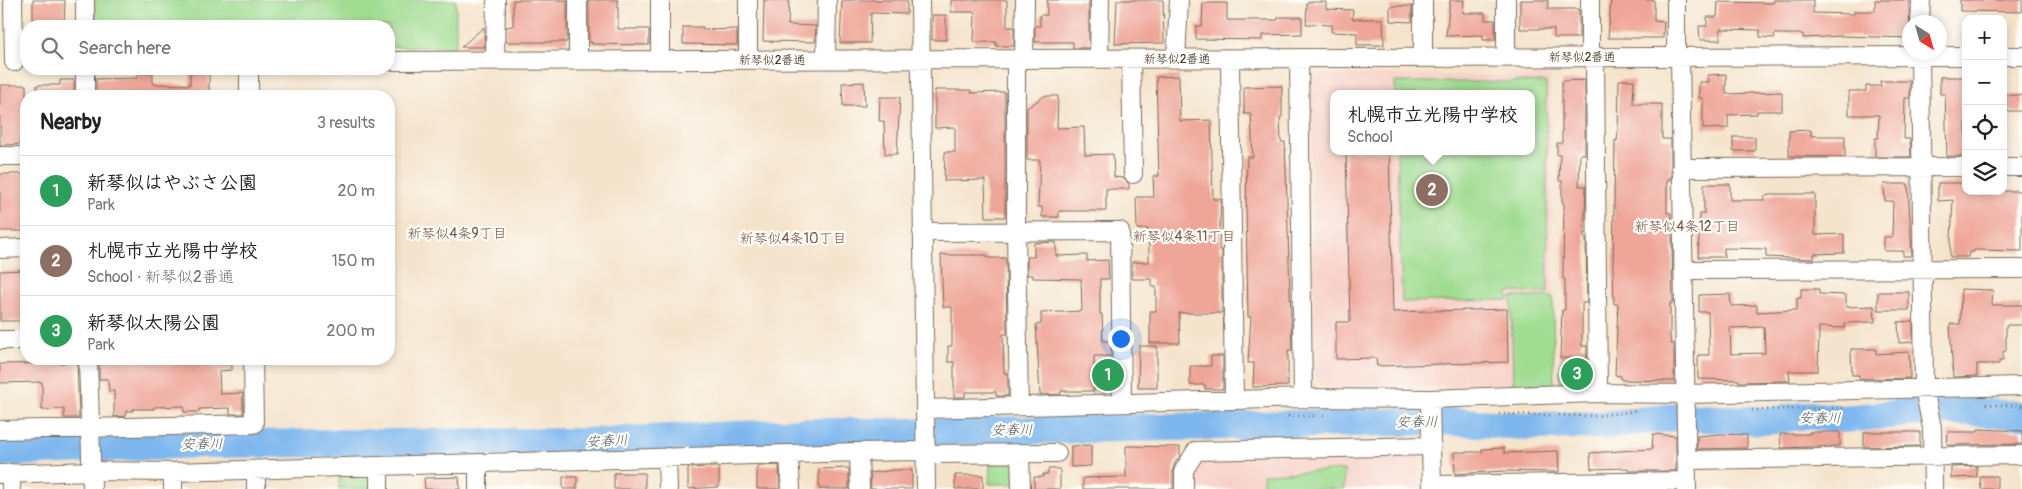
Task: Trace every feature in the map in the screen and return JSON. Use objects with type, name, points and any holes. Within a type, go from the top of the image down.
[{"type":"street","points":[[13,0],[13,62]]},
{"type":"street","points":[[85,0],[85,20]]},
{"type":"street","points":[[496,0],[496,61]]},
{"type":"street","points":[[578,0],[578,60]]},
{"type":"street","points":[[660,0],[660,60]]},
{"type":"street","points":[[748,0],[748,60]]},
{"type":"street","points":[[826,60],[827,0]]},
{"type":"street","points":[[920,0],[926,489]]},
{"type":"street","points":[[1019,406],[1016,232],[1020,60],[1025,0]]},
{"type":"street","points":[[1099,59],[1100,0]]},
{"type":"street","points":[[1176,59],[1179,0]]},
{"type":"street","points":[[1423,0],[1423,58]]},
{"type":"street","points":[[1506,0],[1506,58]]},
{"type":"street","points":[[1590,0],[1598,393]]},
{"type":"street","points":[[1431,422],[1432,487],[1686,485],[1686,401],[1676,0]]},
{"type":"street","points":[[1920,15],[1921,0]]},
{"type":"street","name":"新琴似2番通","points":[[395,61],[1506,58],[1902,54]]},
{"type":"street","name":"新琴似2番通","points":[[1947,55],[1962,56]]},
{"type":"street","points":[[2007,56],[2022,56]]},
{"type":"street","points":[[1299,58],[1304,398]]},
{"type":"street","points":[[1131,59],[1133,174]]},
{"type":"street","points":[[1230,59],[1234,400]]},
{"type":"street","points":[[1920,60],[1922,269],[1927,403],[1933,456],[1933,489]]},
{"type":"street","points":[[85,75],[86,90]]},
{"type":"street","points":[[249,75],[249,90]]},
{"type":"street","points":[[0,156],[20,156]]},
{"type":"street","points":[[1681,168],[1962,167]]},
{"type":"street","points":[[2007,167],[2022,167]]},
{"type":"street","points":[[922,232],[1120,231],[1122,402]]},
{"type":"street","points":[[0,249],[20,248]]},
{"type":"street","points":[[1683,270],[2022,269]]},
{"type":"street","points":[[0,340],[20,340]]},
{"type":"street","points":[[88,365],[92,489]]},
{"type":"street","points":[[0,430],[90,432],[254,424],[253,365]]},
{"type":"street","points":[[1184,489],[1184,470],[1196,451],[1431,422],[1598,393],[1686,401],[1927,403],[2022,386]]},
{"type":"street","points":[[925,416],[1019,406],[1304,398],[1431,422]]},
{"type":"street","points":[[7,479],[92,466],[173,481],[256,470],[379,466],[918,451],[925,449],[1020,454],[1057,453]]},
{"type":"street","points":[[859,452],[860,489]]},
{"type":"street","points":[[789,454],[790,489]]},
{"type":"street","points":[[1020,454],[1021,489]]},
{"type":"street","points":[[1687,460],[2022,455]]},
{"type":"street","points":[[667,457],[668,489]]},
{"type":"street","points":[[478,464],[478,489]]},
{"type":"street","points":[[379,466],[379,489]]},
{"type":"street","points":[[256,470],[256,489]]},
{"type":"path","points":[[1498,414],[1551,417],[1596,416],[1642,410]]},
{"type":"shaded area","points":[[1322,74],[1550,76],[1554,384],[1328,389],[1315,376],[1310,83]]},
{"type":"shaded area","points":[[1412,452],[1419,461],[1419,489],[1195,489],[1194,465],[1204,456]]},
{"type":"green space","points":[[95,0],[456,0],[456,47],[395,47],[395,20],[96,20]]},
{"type":"green space","points":[[1395,82],[1546,82],[1548,293],[1508,292],[1508,300],[1402,302],[1397,155],[1535,155],[1535,90],[1395,90]]},
{"type":"green space","points":[[1511,297],[1553,297],[1554,384],[1513,385]]},
{"type":"green space","points":[[1117,358],[1117,392],[1100,392],[1099,359]]},
{"type":"green space","points":[[1561,360],[1593,360],[1593,387],[1559,387]]},
{"type":"green space","points":[[1015,463],[1015,484],[989,484],[990,464]]},
{"type":"green space","points":[[1344,470],[1344,489],[1263,489],[1263,474]]},
{"type":"green space","points":[[373,474],[372,489],[339,489],[339,476]]},
{"type":"building","points":[[33,0],[65,0],[64,20],[33,20]]},
{"type":"building","points":[[513,0],[567,0],[567,42],[506,42],[506,27],[513,26]]},
{"type":"building","points":[[589,0],[618,0],[618,29],[649,29],[649,45],[592,44],[592,42],[589,42]]},
{"type":"building","points":[[764,0],[789,0],[788,25],[816,26],[815,42],[763,41]]},
{"type":"building","points":[[842,0],[907,0],[907,14],[871,13],[870,43],[840,43]]},
{"type":"building","points":[[951,0],[1007,0],[1007,27],[1014,27],[1014,46],[996,46],[996,42],[974,42],[975,12],[951,12]]},
{"type":"building","points":[[1047,0],[1089,0],[1089,48],[1073,48],[1073,42],[1035,42],[1035,26],[1040,26],[1040,15],[1047,15]]},
{"type":"building","points":[[1117,0],[1163,0],[1164,43],[1115,44]]},
{"type":"building","points":[[1450,0],[1464,0],[1463,13],[1485,13],[1485,20],[1495,20],[1495,40],[1483,40],[1483,35],[1446,36]]},
{"type":"building","points":[[1520,0],[1548,0],[1548,9],[1579,9],[1579,38],[1554,38],[1554,29],[1520,29]]},
{"type":"building","points":[[1611,0],[1654,0],[1654,21],[1664,22],[1663,38],[1608,38]]},
{"type":"building","points":[[1774,0],[1813,0],[1813,13],[1854,14],[1854,11],[1875,11],[1875,0],[1909,0],[1909,15],[1902,15],[1902,38],[1843,36],[1803,38],[1803,34],[1774,34],[1775,38],[1760,37],[1760,30],[1720,29],[1720,40],[1700,40],[1699,26],[1707,26],[1707,17],[1717,17],[1718,2],[1773,3]]},
{"type":"building","points":[[1960,0],[2022,0],[2022,12],[1960,11]]},
{"type":"building","points":[[1307,2],[1326,2],[1326,9],[1353,10],[1352,19],[1383,19],[1384,45],[1357,45],[1357,33],[1331,32],[1332,25],[1306,24]]},
{"type":"building","points":[[1203,3],[1227,3],[1227,20],[1278,20],[1278,17],[1302,17],[1302,34],[1262,35],[1262,40],[1196,39],[1196,26],[1202,26]]},
{"type":"building","points":[[1390,6],[1412,6],[1412,22],[1390,21]]},
{"type":"building","points":[[932,15],[946,15],[946,40],[932,40]]},
{"type":"building","points":[[484,27],[485,47],[461,47]]},
{"type":"building","points":[[683,27],[703,27],[703,30],[737,29],[737,45],[683,44]]},
{"type":"building","points":[[1726,74],[1726,94],[1782,92],[1782,111],[1757,111],[1757,114],[1728,115],[1728,128],[1703,129],[1703,98],[1699,98],[1699,82],[1709,82],[1708,75]]},
{"type":"building","points":[[137,75],[153,75],[153,84],[190,85],[190,75],[209,75],[209,90],[96,90],[96,79],[137,78]]},
{"type":"building","points":[[1179,76],[1180,121],[1211,120],[1213,199],[1221,199],[1219,250],[1222,250],[1222,313],[1179,313],[1180,343],[1150,343],[1150,311],[1156,311],[1156,287],[1152,287],[1152,279],[1132,279],[1132,262],[1149,262],[1148,229],[1137,229],[1136,197],[1154,197],[1153,176],[1159,176],[1156,77]]},
{"type":"building","points":[[1940,77],[1962,77],[1962,156],[1947,156],[1945,94],[1940,94]]},
{"type":"building","points":[[60,80],[74,80],[74,90],[37,90],[37,85],[60,85]]},
{"type":"building","points":[[1585,80],[1585,154],[1580,154],[1579,186],[1586,186],[1584,238],[1586,238],[1587,303],[1582,303],[1582,346],[1587,346],[1587,358],[1560,358],[1562,310],[1565,310],[1565,279],[1563,279],[1564,203],[1562,203],[1562,181],[1559,181],[1560,155],[1557,155],[1557,143],[1562,143],[1562,81]]},
{"type":"building","points":[[1619,80],[1634,80],[1633,104],[1662,104],[1662,139],[1671,139],[1671,179],[1667,179],[1667,213],[1671,213],[1673,303],[1670,303],[1670,336],[1671,344],[1674,344],[1674,381],[1621,380],[1621,376],[1615,375],[1618,304],[1614,304],[1613,268],[1615,140],[1617,141],[1618,132]]},
{"type":"building","points":[[1880,81],[1910,81],[1910,98],[1905,98],[1904,139],[1910,139],[1911,157],[1875,157],[1875,138],[1878,138],[1879,115],[1849,115],[1849,91],[1866,91],[1866,86],[1881,86]]},
{"type":"building","points":[[864,82],[865,106],[843,106],[842,83]]},
{"type":"building","points":[[0,85],[26,85],[26,90],[20,90],[20,144],[0,145]]},
{"type":"building","points":[[1282,86],[1282,117],[1280,117],[1281,142],[1285,142],[1292,350],[1288,350],[1288,386],[1253,387],[1254,363],[1248,363],[1251,317],[1248,317],[1246,206],[1247,157],[1253,157],[1251,114],[1244,114],[1244,87]]},
{"type":"building","points":[[935,90],[971,90],[971,93],[1005,92],[1005,217],[986,217],[985,180],[944,181],[945,152],[955,152],[955,127],[935,128]]},
{"type":"building","points":[[2007,95],[2022,95],[2022,111],[2007,111]]},
{"type":"building","points":[[1044,96],[1058,96],[1057,128],[1084,127],[1085,155],[1113,154],[1114,177],[1123,178],[1129,184],[1129,189],[1106,189],[1106,211],[1059,211],[1059,217],[1042,217],[1042,207],[1038,207],[1040,160],[1027,160],[1027,108]]},
{"type":"building","points":[[880,97],[900,97],[897,154],[885,154],[884,121],[879,121]]},
{"type":"building","points":[[1811,130],[1811,136],[1845,136],[1845,157],[1789,156],[1789,131]]},
{"type":"building","points":[[1733,137],[1755,137],[1755,151],[1733,151]]},
{"type":"building","points":[[1346,155],[1389,155],[1393,312],[1507,309],[1508,362],[1377,366],[1376,358],[1336,359],[1336,322],[1350,322]]},
{"type":"building","points":[[0,174],[20,174],[20,231],[0,231]]},
{"type":"building","points":[[1938,183],[1962,183],[1962,195],[2007,195],[2007,191],[2022,191],[2022,251],[1974,250],[1974,252],[1969,252],[1968,257],[1950,257],[1953,200],[1938,201]]},
{"type":"building","points":[[1704,184],[1730,184],[1730,200],[1764,200],[1764,196],[1777,194],[1815,194],[1815,235],[1844,234],[1844,253],[1814,254],[1814,259],[1766,257],[1766,249],[1724,248],[1724,257],[1698,257],[1700,214],[1704,214]]},
{"type":"building","points":[[1884,184],[1908,184],[1912,256],[1903,256],[1903,251],[1884,251],[1884,237],[1892,237],[1893,201],[1885,201]]},
{"type":"building","points":[[1056,242],[1056,256],[1087,255],[1087,261],[1108,260],[1109,279],[1100,279],[1100,314],[1102,314],[1103,341],[1111,341],[1111,356],[1094,356],[1094,391],[1061,391],[1061,394],[1040,395],[1036,324],[1041,324],[1041,313],[1082,311],[1081,279],[1033,278],[1033,275],[1027,275],[1027,257],[1034,257],[1034,243]]},
{"type":"building","points":[[941,255],[987,255],[987,258],[1006,258],[1007,334],[1003,334],[1004,373],[1008,373],[1008,396],[996,396],[996,392],[965,392],[965,397],[954,397],[954,362],[948,362],[948,346],[952,346],[952,307],[943,307]]},
{"type":"building","points":[[20,270],[20,321],[0,321],[0,271]]},
{"type":"building","points":[[1801,289],[1819,289],[1819,294],[1846,295],[1846,307],[1874,306],[1875,322],[1845,323],[1845,328],[1819,327],[1818,371],[1789,371],[1790,381],[1739,382],[1739,380],[1698,379],[1698,355],[1709,355],[1708,312],[1699,312],[1699,295],[1730,294],[1731,306],[1757,305],[1757,312],[1797,310],[1797,298],[1801,298]],"holes":[[[1764,327],[1765,353],[1731,354],[1730,328]]]},
{"type":"building","points":[[1961,289],[1993,290],[1992,305],[2022,305],[2022,325],[2006,325],[2006,351],[2003,351],[2003,361],[1999,361],[1999,364],[1977,364],[1977,376],[1953,377],[1950,324],[1960,324]]},
{"type":"building","points":[[1878,292],[1909,292],[1909,310],[1878,310]]},
{"type":"building","points":[[1913,321],[1913,342],[1899,343],[1898,322]]},
{"type":"building","points":[[1139,346],[1157,346],[1157,388],[1138,388]]},
{"type":"building","points":[[1851,349],[1876,349],[1876,354],[1909,352],[1910,378],[1859,379],[1859,375],[1852,375]]},
{"type":"building","points":[[1211,356],[1223,356],[1223,389],[1205,389],[1205,385],[1190,385],[1190,366],[1211,366]]},
{"type":"building","points":[[0,364],[77,365],[79,418],[64,418],[64,409],[42,410],[42,382],[0,383]]},
{"type":"building","points":[[99,365],[232,365],[232,370],[219,371],[220,394],[243,393],[243,414],[230,414],[230,408],[199,409],[199,412],[184,412],[184,406],[133,409],[133,411],[126,411],[126,416],[114,417],[114,391],[109,391],[108,379],[99,379]]},
{"type":"building","points":[[1978,429],[2022,431],[2022,444],[1947,445],[1948,432],[1978,432]]},
{"type":"building","points":[[1809,432],[1840,432],[1840,446],[1781,448],[1780,434],[1809,434]]},
{"type":"building","points":[[1864,432],[1920,432],[1920,446],[1864,447]]},
{"type":"building","points":[[1653,434],[1676,436],[1676,471],[1629,471],[1628,468],[1591,469],[1590,453],[1652,449]]},
{"type":"building","points":[[1747,435],[1747,448],[1697,449],[1697,436]]},
{"type":"building","points":[[1091,445],[1091,466],[1071,467],[1071,446]]},
{"type":"building","points":[[1126,446],[1180,447],[1180,456],[1173,469],[1173,489],[1083,489],[1083,478],[1126,477]]},
{"type":"building","points":[[1504,448],[1504,453],[1558,451],[1559,472],[1505,471],[1455,474],[1454,452],[1482,452],[1482,449]]},
{"type":"building","points":[[779,465],[780,489],[757,489],[757,466]]},
{"type":"building","points":[[1977,466],[1977,477],[1951,478],[1951,467]]},
{"type":"building","points":[[719,467],[719,487],[688,489],[688,468]]},
{"type":"building","points":[[849,468],[849,489],[819,489],[819,469]]},
{"type":"building","points":[[1048,469],[1060,469],[1060,489],[1034,489],[1034,477],[1043,477],[1043,474],[1048,474]]},
{"type":"building","points":[[912,470],[912,489],[871,489],[870,473]]},
{"type":"building","points":[[614,473],[645,473],[645,489],[614,489]]},
{"type":"building","points":[[955,475],[983,475],[983,489],[955,489]]},
{"type":"building","points":[[1980,476],[1997,476],[1997,489],[1981,489]]},
{"type":"building","points":[[459,477],[460,489],[425,489],[424,478]]},
{"type":"building","points":[[563,477],[577,477],[577,489],[563,489]]},
{"type":"waterway","name":"安春川","points":[[0,453],[194,444],[581,442],[804,432],[941,432],[1444,421],[1526,426],[1603,425],[1677,417],[1768,421],[1808,415],[1843,419],[1938,410],[2022,415]]},
{"type":"place","name":"札幌市立光陽中学校","points":[[1432,190]]},
{"type":"place","name":"新琴似太陽公園","points":[[1577,374]]},
{"type":"place","name":"新琴似はやぶさ公園","points":[[1108,375]]},
{"type":"district","name":"新琴似4条12丁目","points":[[1687,226]]},
{"type":"district","name":"新琴似4条9丁目","points":[[457,233]]},
{"type":"district","name":"新琴似4条11丁目","points":[[1184,236]]},
{"type":"district","name":"新琴似4条10丁目","points":[[793,238]]}]
